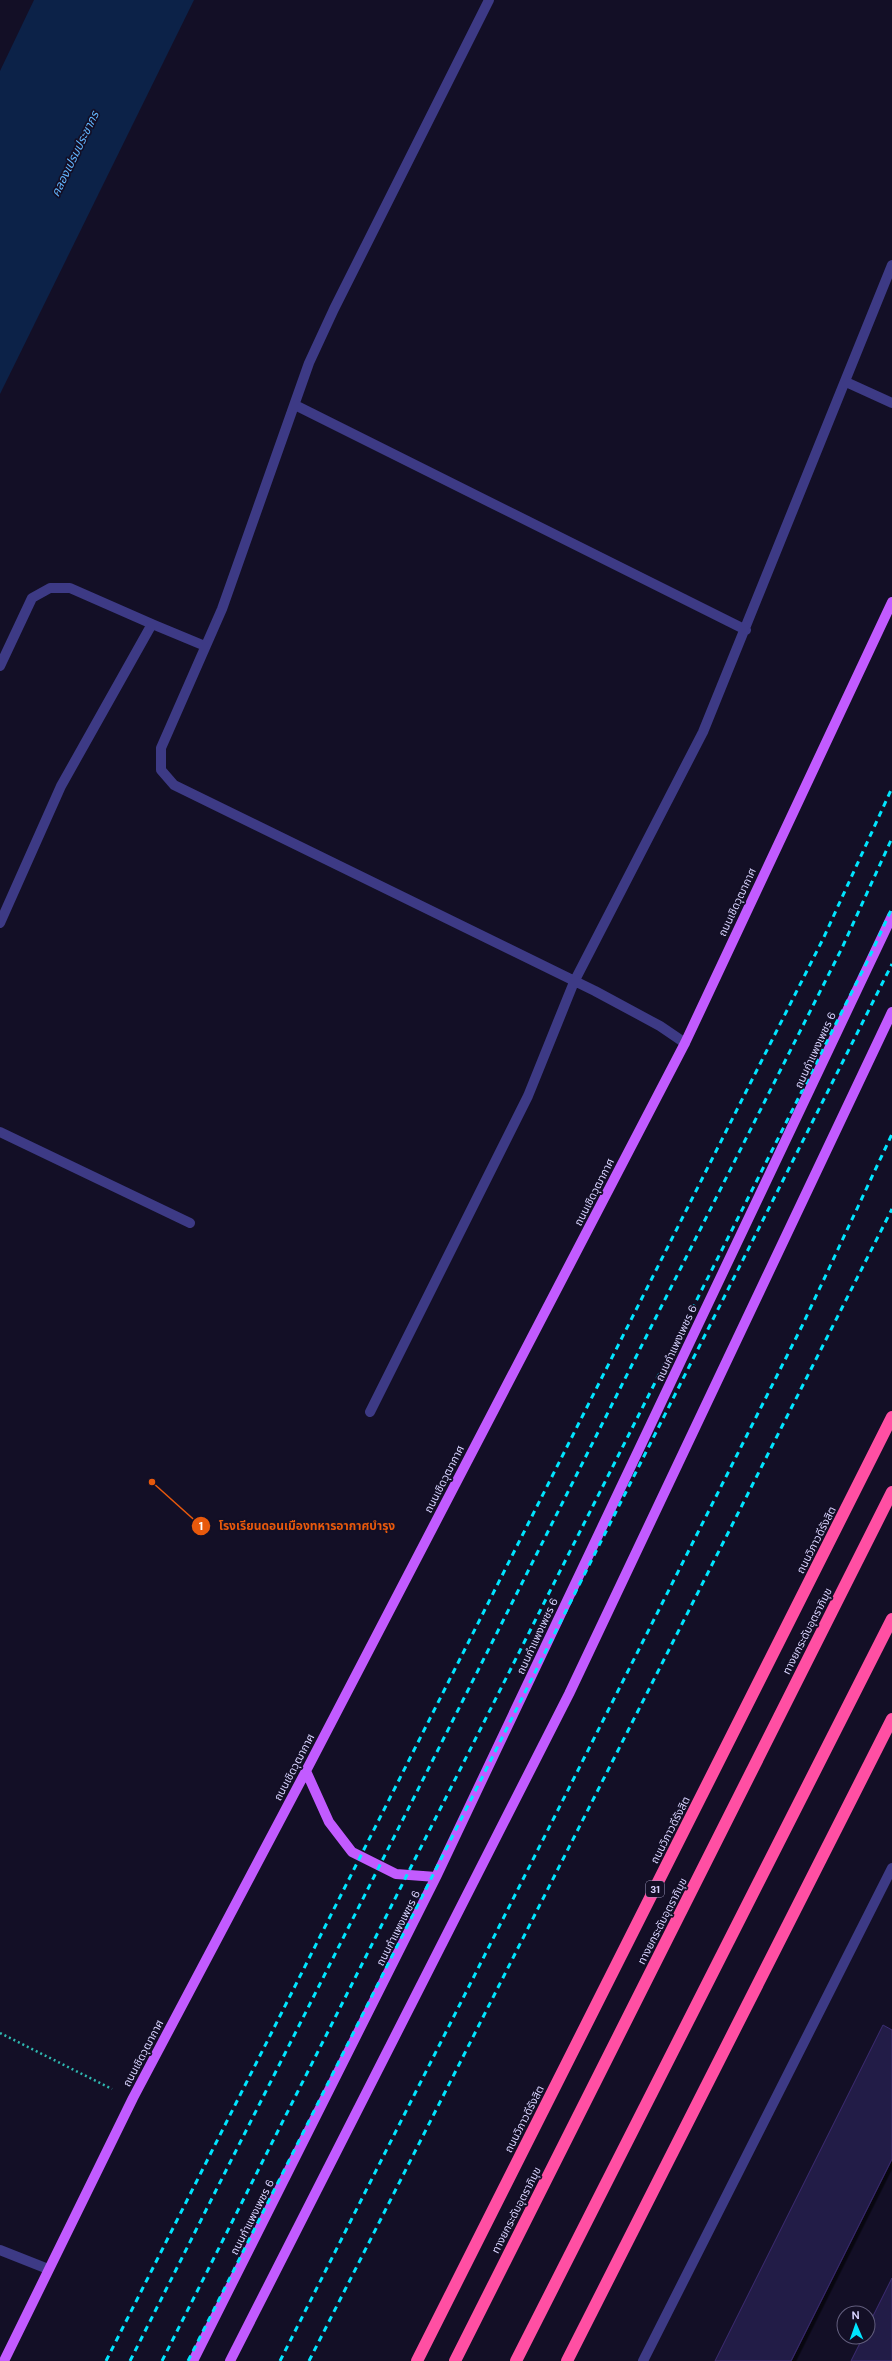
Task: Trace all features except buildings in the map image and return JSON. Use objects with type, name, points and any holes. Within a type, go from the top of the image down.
[{"type":"highway","name":"ถนนวิภาวดีรังสิต","points":[[417,2361],[892,1417]]},
{"type":"highway","name":"ทางยกระดับอุตราภิมุข","points":[[455,2361],[892,1492]]},
{"type":"highway","points":[[516,2361],[892,1619]]},
{"type":"highway","points":[[567,2361],[892,1719]]},
{"type":"main road","name":"ถนนเชิดวุฒากาศ","points":[[4,2361],[133,2098],[306,1771],[685,1043],[892,602]]},
{"type":"main road","name":"ถนนกำแพงเพชร 6","points":[[194,2361],[436,1877],[892,916]]},
{"type":"main road","points":[[230,2361],[569,1694],[892,1012]]},
{"type":"main road","points":[[306,1771],[329,1822],[352,1852],[396,1874],[436,1877]]},
{"type":"lane","points":[[489,0],[334,309],[309,363],[222,609],[204,646],[161,748],[162,770],[174,785],[595,991],[660,1026],[685,1043]]},
{"type":"lane","points":[[370,1412],[528,1096],[574,982],[703,732],[746,630],[892,265]]},
{"type":"lane","points":[[846,382],[892,403]]},
{"type":"lane","points":[[295,405],[746,630]]},
{"type":"lane","points":[[0,666],[32,598],[50,588],[70,588],[204,646]]},
{"type":"lane","points":[[0,923],[61,786],[152,624]]},
{"type":"lane","points":[[0,1132],[190,1223]]},
{"type":"lane","points":[[643,2361],[892,1868]]},
{"type":"lane","points":[[0,2250],[48,2269]]},
{"type":"path","points":[[0,2033],[91,2080]]},
{"type":"water","name":"คลองเปรมประชากร","points":[[34,0],[194,0],[0,394],[0,71]]},
{"type":"railway","points":[[106,2361],[823,939],[892,788]]},
{"type":"railway","points":[[130,2361],[842,948],[892,838]]},
{"type":"railway","points":[[162,2361],[869,958],[892,908]]},
{"type":"railway","points":[[188,2361],[892,964]]},
{"type":"railway","points":[[280,2361],[802,1326],[892,1134]]},
{"type":"railway","points":[[309,2361],[892,1209]]},
{"type":"place","name":"โรงเรียนดอนเมืองทหารอากาศบำรุง","points":[[152,1482]]}]
